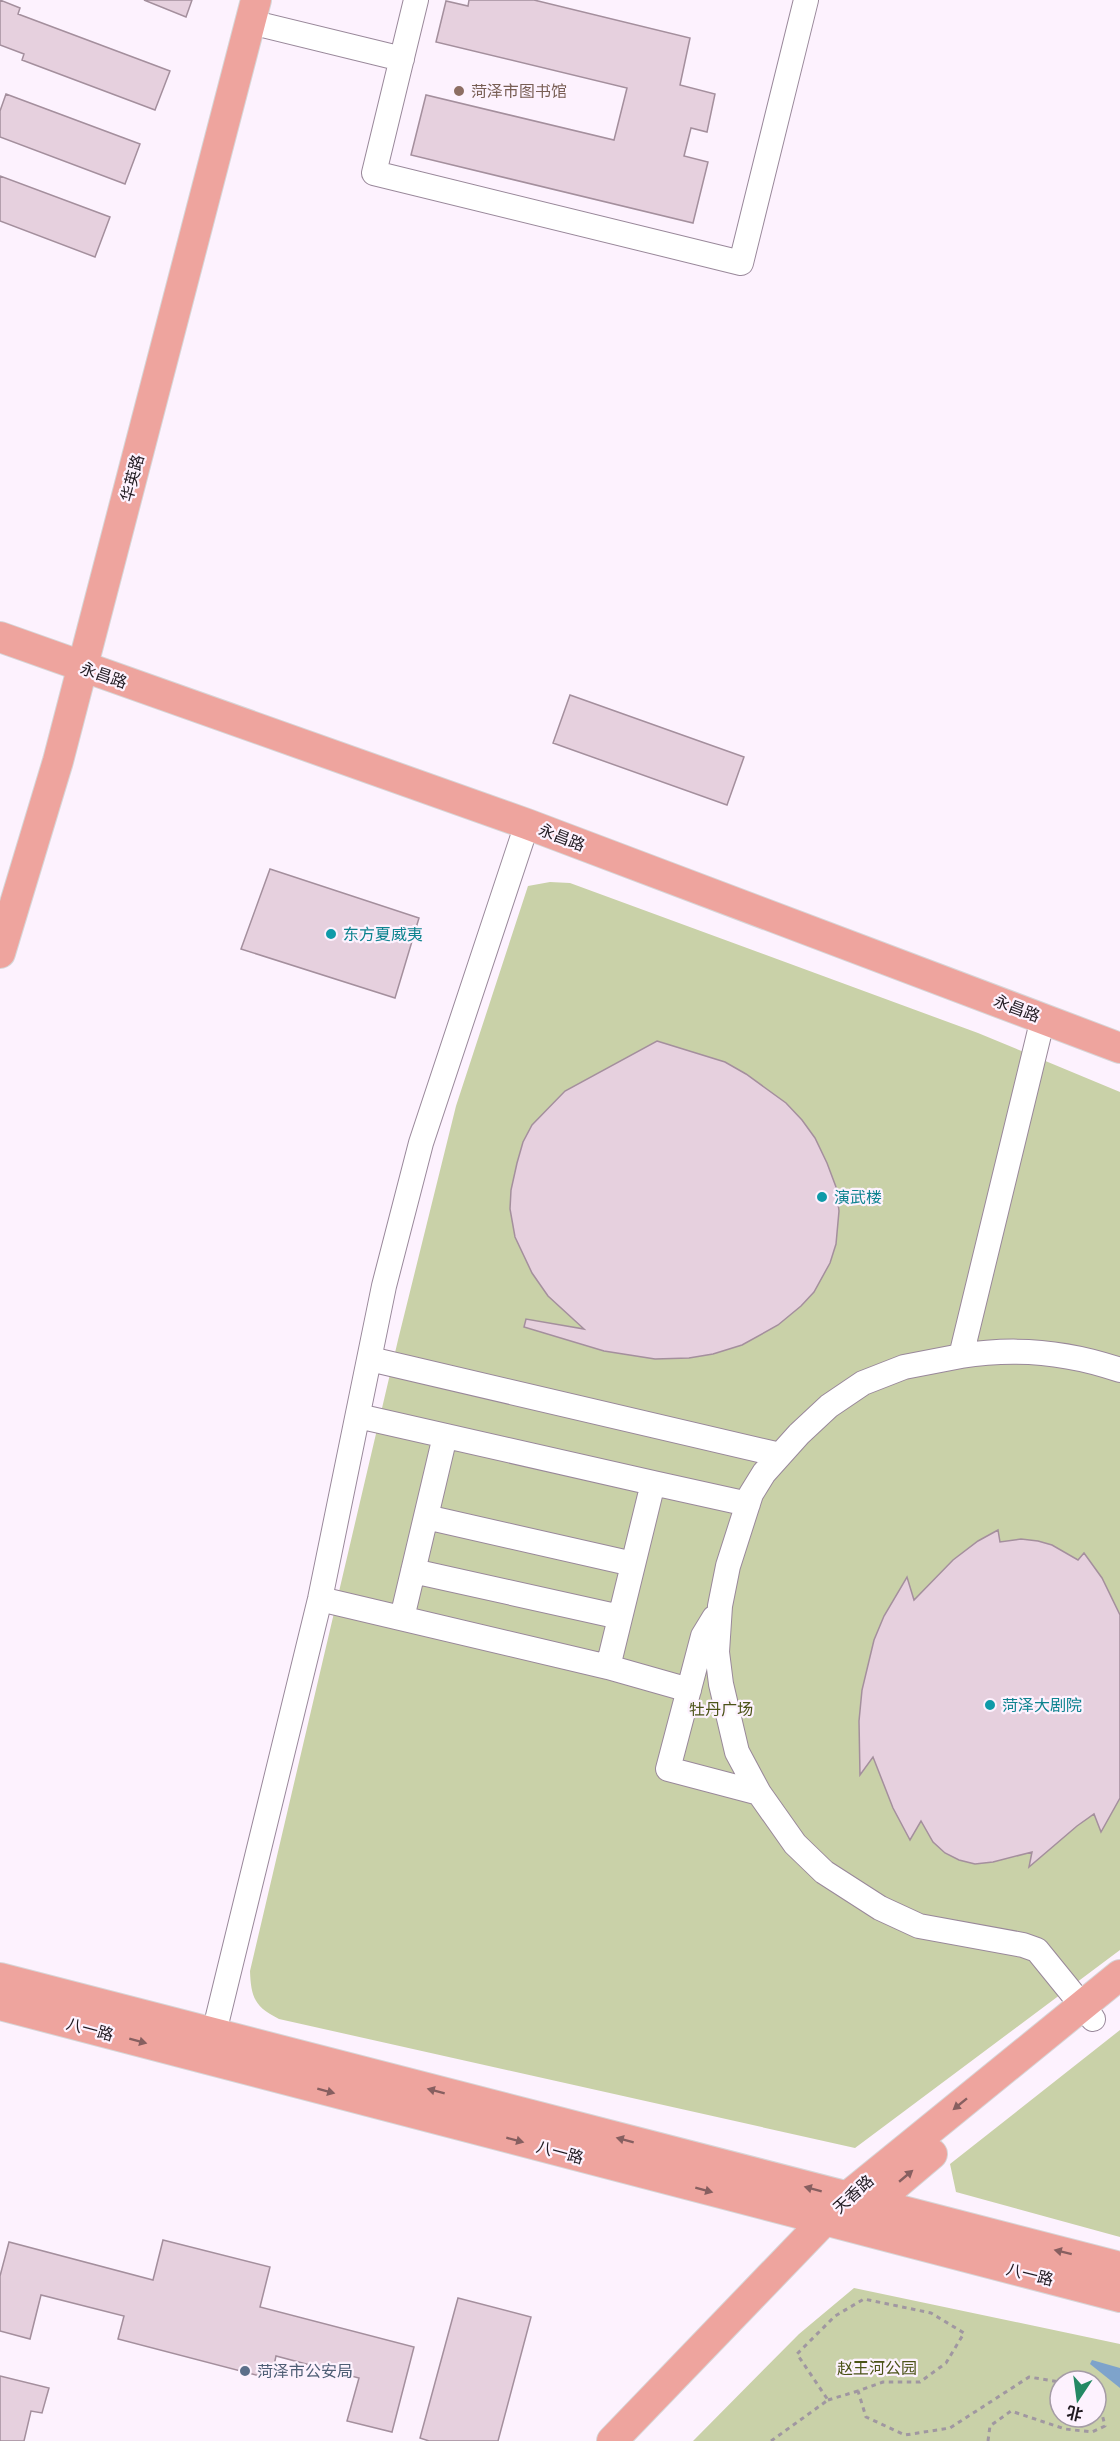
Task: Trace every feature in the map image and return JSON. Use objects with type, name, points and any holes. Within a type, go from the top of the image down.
[{"type":"main road","name":"华英路","points":[[0,953],[58,761],[83,668],[253,11]]},
{"type":"main road","name":"永昌路","points":[[0,638],[527,824],[1120,1047]]},
{"type":"main road","name":"天香路","points":[[612,2441],[834,2224],[1087,2012],[1120,1975]]},
{"type":"main road","points":[[0,1978],[1120,2267]]},
{"type":"main road","name":"天香路","points":[[638,2441],[834,2224],[847,2197],[1087,2012],[1120,1997]]},
{"type":"main road","name":"八一路","points":[[0,2005],[1120,2297]]},
{"type":"street","points":[[416,0],[374,173],[741,263],[806,0]]},
{"type":"street","points":[[253,11],[402,59]]},
{"type":"street","points":[[207,2060],[320,1599],[384,1286],[421,1143],[527,824]]},
{"type":"street","points":[[961,1356],[1043,1018]]},
{"type":"street","points":[[1087,2012],[1037,1950],[1023,1945],[919,1926],[880,1908],[824,1872],[795,1844],[759,1793],[737,1752],[720,1683],[717,1652],[720,1606],[728,1566],[748,1504],[764,1473],[829,1406],[863,1383],[904,1367],[988,1352],[1063,1354],[1120,1370]]},
{"type":"street","points":[[370,1359],[780,1455]]},
{"type":"street","points":[[358,1416],[748,1504]]},
{"type":"street","points":[[402,1618],[445,1436]]},
{"type":"street","points":[[608,1667],[653,1483]]},
{"type":"street","points":[[426,1516],[633,1564]]},
{"type":"street","points":[[413,1571],[620,1617]]},
{"type":"street","points":[[320,1599],[608,1667],[689,1690]]},
{"type":"street","points":[[720,1606],[703,1636],[668,1769],[759,1793]]},
{"type":"path","points":[[771,2441],[828,2400],[883,2382],[920,2382],[946,2362],[964,2333],[931,2313],[864,2299],[835,2316],[797,2354],[828,2400]]},
{"type":"path","points":[[905,2435],[950,2428],[1029,2377],[1048,2380]]},
{"type":"path","points":[[858,2391],[866,2417],[905,2435],[911,2441]]},
{"type":"path","points":[[988,2441],[990,2426],[1011,2411],[1048,2423]]},
{"type":"path","points":[[1065,2429],[1092,2432],[1098,2429]]},
{"type":"green space","name":"牡丹广场","points":[[550,882],[570,883],[978,1033],[1120,1092],[1120,1950],[855,2148],[279,2019],[264,2010],[253,1995],[250,1971],[398,1340],[456,1106],[528,886]]},
{"type":"green space","points":[[1120,2030],[1120,2237],[956,2192],[950,2164]]},
{"type":"green space","name":"赵王河公园","points":[[854,2288],[1120,2344],[1120,2441],[693,2441],[799,2334]]},
{"type":"water","points":[[1092,2360],[1120,2368],[1120,2388],[1108,2378],[1108,2369],[1096,2369],[1090,2364]]},
{"type":"building","points":[[0,0],[20,8],[18,14],[170,71],[155,110],[22,60],[24,54],[0,45]]},
{"type":"building","points":[[144,0],[192,0],[186,17]]},
{"type":"building","points":[[469,0],[534,0],[690,38],[680,85],[715,94],[707,132],[691,128],[684,156],[708,162],[693,223],[411,155],[426,95],[614,140],[627,88],[436,42],[446,1],[468,6]]},
{"type":"building","points":[[6,94],[140,144],[125,184],[0,137],[0,111]]},
{"type":"building","points":[[0,176],[110,217],[95,257],[0,221]]},
{"type":"building","points":[[570,695],[744,757],[727,805],[553,743]]},
{"type":"building","name":"东方夏威夷","points":[[270,869],[419,918],[395,998],[241,949]]},
{"type":"building","points":[[657,1041],[725,1062],[786,1103],[815,1138],[836,1187],[839,1211],[836,1244],[830,1263],[814,1292],[801,1306],[778,1325],[742,1345],[713,1354],[689,1358],[655,1359],[604,1351],[524,1327],[526,1319],[584,1329],[548,1296],[532,1273],[515,1237],[510,1209],[511,1190],[517,1163],[523,1142],[532,1125],[565,1091]]},
{"type":"building","name":"菏泽大剧院","points":[[998,1530],[1000,1542],[1021,1539],[1038,1541],[1052,1545],[1078,1560],[1084,1553],[1102,1578],[1120,1615],[1120,1798],[1101,1832],[1094,1814],[1029,1867],[1032,1852],[975,1864],[959,1860],[945,1853],[933,1842],[921,1821],[910,1840],[893,1808],[873,1757],[860,1775],[859,1721],[862,1690],[874,1640],[884,1616],[907,1577],[914,1600],[953,1560],[978,1541]]},
{"type":"building","points":[[163,2240],[270,2267],[260,2307],[414,2347],[392,2432],[347,2421],[359,2378],[276,2356],[271,2379],[118,2339],[124,2316],[41,2295],[30,2339],[0,2331],[0,2276],[9,2242],[153,2280]]},
{"type":"building","points":[[458,2298],[531,2317],[498,2441],[429,2441],[420,2438]]},
{"type":"building","points":[[0,2376],[49,2388],[42,2413],[31,2411],[24,2441],[0,2441]]},
{"type":"place","name":"菏泽市图书馆","points":[[459,91]]},
{"type":"place","name":"东方夏威夷","points":[[331,934]]},
{"type":"place","name":"演武楼","points":[[822,1197]]},
{"type":"place","name":"菏泽大剧院","points":[[990,1705]]},
{"type":"place","name":"菏泽市公安局","points":[[245,2371]]}]
